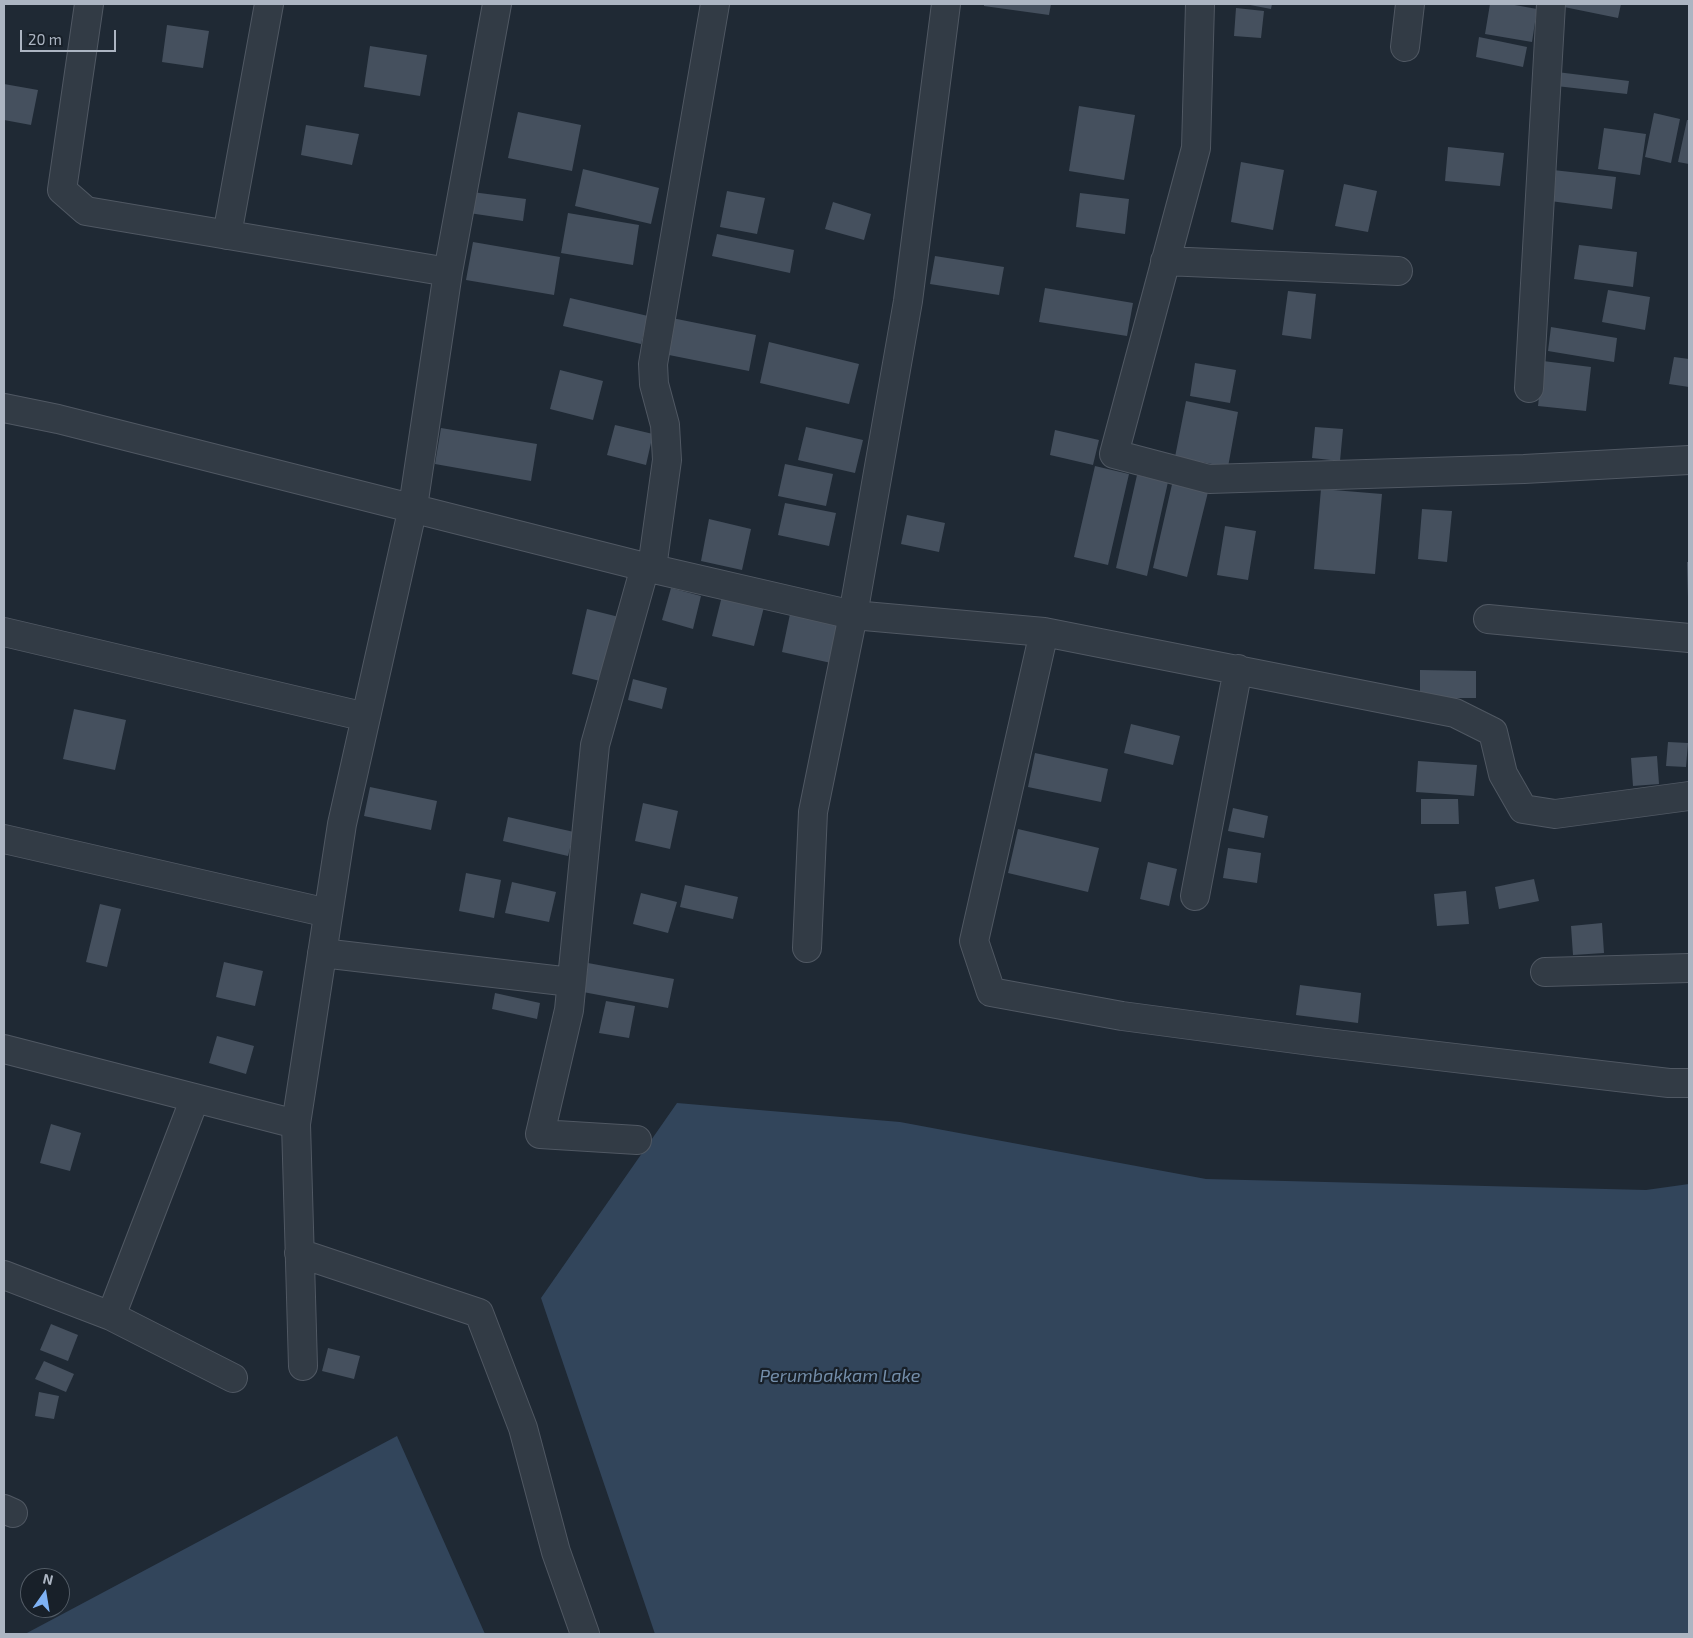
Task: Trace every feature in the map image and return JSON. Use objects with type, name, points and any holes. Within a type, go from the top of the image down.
[{"type":"street","points":[[90,4],[62,190],[86,211],[448,272]]},
{"type":"street","points":[[226,235],[269,4]]},
{"type":"street","points":[[303,1366],[296,1124],[342,824],[413,507],[448,272],[497,4]]},
{"type":"street","points":[[636,1140],[540,1134],[568,1010],[596,745],[649,568],[667,460],[665,425],[654,384],[653,364],[715,4]]},
{"type":"street","points":[[807,948],[813,812],[852,615],[908,301],[946,4]]},
{"type":"street","points":[[1200,4],[1196,148],[1114,454],[1209,479],[1524,469],[1689,460]]},
{"type":"street","points":[[1405,47],[1410,4]]},
{"type":"street","points":[[1529,388],[1551,4]]},
{"type":"street","points":[[1165,261],[1398,271]]},
{"type":"street","points":[[4,408],[58,419],[413,507],[649,568],[852,615],[1044,632],[1455,713],[1493,732],[1503,774],[1523,809],[1555,814],[1689,796]]},
{"type":"street","points":[[1488,618],[1689,638]]},
{"type":"street","points":[[4,632],[366,717]]},
{"type":"street","points":[[1044,632],[974,941],[991,992],[1122,1016],[1669,1083],[1689,1083]]},
{"type":"street","points":[[1195,896],[1238,670]]},
{"type":"street","points":[[4,839],[328,913]]},
{"type":"street","points":[[322,954],[571,982]]},
{"type":"street","points":[[1544,972],[1689,968]]},
{"type":"street","points":[[4,1048],[296,1124]]},
{"type":"street","points":[[111,1316],[195,1098]]},
{"type":"street","points":[[299,1253],[479,1313],[523,1428],[556,1552],[585,1634]]},
{"type":"street","points":[[4,1275],[111,1316],[234,1378]]},
{"type":"water","name":"Perumbakkam Lake","points":[[677,1103],[900,1122],[1206,1179],[1646,1190],[1689,1184],[1689,1634],[655,1634],[541,1298]]},
{"type":"water","points":[[397,1436],[485,1634],[25,1634],[55,1618],[70,1618],[70,1610]]},
{"type":"building","points":[[984,4],[1051,4],[1049,15],[984,6]]},
{"type":"building","points":[[1245,4],[1272,4],[1271,9]]},
{"type":"building","points":[[1490,4],[1509,4],[1537,9],[1532,42],[1485,34]]},
{"type":"building","points":[[1564,4],[1621,4],[1618,18],[1564,7]]},
{"type":"building","points":[[1236,8],[1264,11],[1261,38],[1234,36]]},
{"type":"building","points":[[167,25],[209,31],[203,68],[162,62]]},
{"type":"building","points":[[1479,37],[1527,47],[1523,67],[1476,57]]},
{"type":"building","points":[[370,46],[427,55],[420,96],[364,87]]},
{"type":"building","points":[[1557,72],[1629,81],[1627,94],[1556,86]]},
{"type":"building","points":[[4,84],[38,90],[31,125],[4,120]]},
{"type":"building","points":[[1079,106],[1135,115],[1124,180],[1069,171]]},
{"type":"building","points":[[518,112],[581,125],[572,171],[508,158]]},
{"type":"building","points":[[1654,113],[1680,119],[1671,163],[1645,157]]},
{"type":"building","points":[[1687,120],[1689,120],[1689,164],[1678,162]]},
{"type":"building","points":[[306,125],[359,134],[352,165],[301,155]]},
{"type":"building","points":[[1604,128],[1646,134],[1640,175],[1598,169]]},
{"type":"building","points":[[1448,147],[1504,153],[1500,186],[1445,181]]},
{"type":"building","points":[[1241,162],[1284,170],[1273,230],[1231,222]]},
{"type":"building","points":[[583,169],[659,188],[651,224],[575,206]]},
{"type":"building","points":[[1553,170],[1616,177],[1612,209],[1550,201]]},
{"type":"building","points":[[1344,184],[1377,191],[1368,232],[1335,226]]},
{"type":"building","points":[[727,191],[765,198],[757,234],[720,227]]},
{"type":"building","points":[[472,192],[526,199],[523,221],[469,213]]},
{"type":"building","points":[[1080,193],[1129,199],[1125,234],[1076,227]]},
{"type":"building","points":[[833,202],[871,214],[864,240],[825,229]]},
{"type":"building","points":[[568,213],[639,225],[633,265],[561,253]]},
{"type":"building","points":[[717,234],[794,250],[790,273],[712,256]]},
{"type":"building","points":[[473,242],[560,257],[554,295],[466,280]]},
{"type":"building","points":[[1579,245],[1637,252],[1633,287],[1574,279]]},
{"type":"building","points":[[935,256],[1004,267],[999,295],[930,284]]},
{"type":"building","points":[[1045,288],[1133,303],[1127,336],[1039,322]]},
{"type":"building","points":[[1608,290],[1650,297],[1645,330],[1602,322]]},
{"type":"building","points":[[1288,291],[1316,294],[1311,339],[1282,335]]},
{"type":"building","points":[[570,298],[648,316],[641,344],[563,326]]},
{"type":"building","points":[[672,318],[756,335],[749,371],[664,354]]},
{"type":"building","points":[[1551,327],[1617,338],[1614,362],[1548,351]]},
{"type":"building","points":[[769,342],[859,364],[849,404],[760,383]]},
{"type":"building","points":[[1674,357],[1689,359],[1689,387],[1669,384]]},
{"type":"building","points":[[1543,361],[1591,367],[1586,411],[1538,406]]},
{"type":"building","points":[[1195,363],[1236,370],[1230,403],[1190,396]]},
{"type":"building","points":[[560,370],[603,381],[593,420],[550,409]]},
{"type":"building","points":[[1186,401],[1238,412],[1228,467],[1175,457]]},
{"type":"building","points":[[615,425],[653,434],[646,465],[607,455]]},
{"type":"building","points":[[806,427],[863,440],[855,473],[798,460]]},
{"type":"building","points":[[1315,427],[1343,429],[1340,461],[1312,458]]},
{"type":"building","points":[[441,428],[537,444],[531,481],[435,464]]},
{"type":"building","points":[[1055,430],[1099,440],[1093,465],[1050,455]]},
{"type":"building","points":[[785,464],[833,474],[826,506],[778,496]]},
{"type":"building","points":[[1095,466],[1129,474],[1108,565],[1074,557]]},
{"type":"building","points":[[1137,475],[1168,482],[1147,576],[1116,568]]},
{"type":"building","points":[[1173,480],[1209,488],[1187,577],[1153,568]]},
{"type":"building","points":[[1321,489],[1382,494],[1375,574],[1314,569]]},
{"type":"building","points":[[785,503],[836,513],[829,546],[778,535]]},
{"type":"building","points":[[1422,509],[1452,511],[1447,562],[1418,559]]},
{"type":"building","points":[[907,515],[945,523],[939,552],[901,544]]},
{"type":"building","points":[[709,519],[751,529],[742,570],[701,561]]},
{"type":"building","points":[[1225,526],[1256,531],[1248,580],[1217,575]]},
{"type":"building","points":[[1687,562],[1689,562],[1689,598],[1688,598]]},
{"type":"building","points":[[671,588],[701,596],[693,629],[662,620]]},
{"type":"building","points":[[722,596],[764,607],[754,646],[712,636]]},
{"type":"building","points":[[587,609],[619,617],[604,682],[572,674]]},
{"type":"building","points":[[790,614],[839,624],[831,663],[782,652]]},
{"type":"building","points":[[1420,670],[1476,671],[1476,698],[1420,698]]},
{"type":"building","points":[[633,679],[667,688],[662,709],[628,700]]},
{"type":"building","points":[[74,709],[126,720],[115,770],[63,759]]},
{"type":"building","points":[[1131,724],[1180,736],[1173,765],[1124,753]]},
{"type":"building","points":[[1668,742],[1688,743],[1686,767],[1666,766]]},
{"type":"building","points":[[1035,753],[1108,769],[1101,802],[1028,787]]},
{"type":"building","points":[[1657,756],[1659,784],[1633,786],[1631,758]]},
{"type":"building","points":[[1418,761],[1477,765],[1474,796],[1416,792]]},
{"type":"building","points":[[370,787],[437,801],[431,830],[364,816]]},
{"type":"building","points":[[1421,799],[1458,799],[1459,824],[1421,824]]},
{"type":"building","points":[[643,803],[678,811],[670,849],[635,841]]},
{"type":"building","points":[[1233,808],[1268,816],[1264,838],[1228,831]]},
{"type":"building","points":[[508,817],[574,832],[568,856],[503,841]]},
{"type":"building","points":[[1018,829],[1099,848],[1088,892],[1008,873]]},
{"type":"building","points":[[1228,848],[1261,853],[1257,883],[1223,878]]},
{"type":"building","points":[[1148,862],[1177,869],[1169,906],[1140,899]]},
{"type":"building","points":[[466,873],[501,880],[494,918],[459,911]]},
{"type":"building","points":[[1534,879],[1539,901],[1499,909],[1495,887]]},
{"type":"building","points":[[512,882],[556,892],[549,922],[505,913]]},
{"type":"building","points":[[685,885],[738,897],[733,919],[680,907]]},
{"type":"building","points":[[1466,891],[1469,924],[1437,926],[1434,894]]},
{"type":"building","points":[[641,893],[677,902],[668,933],[633,924]]},
{"type":"building","points":[[100,904],[121,909],[107,967],[86,962]]},
{"type":"building","points":[[1602,923],[1604,953],[1573,955],[1571,926]]},
{"type":"building","points":[[224,962],[263,971],[255,1006],[216,997]]},
{"type":"building","points":[[588,963],[674,979],[668,1008],[583,992]]},
{"type":"building","points":[[1300,985],[1361,993],[1358,1023],[1296,1015]]},
{"type":"building","points":[[495,993],[540,1003],[537,1019],[492,1009]]},
{"type":"building","points":[[606,1001],[635,1006],[629,1038],[599,1033]]},
{"type":"building","points":[[217,1036],[254,1046],[246,1074],[209,1063]]},
{"type":"building","points":[[51,1124],[81,1133],[70,1171],[40,1163]]},
{"type":"building","points":[[51,1324],[78,1335],[68,1361],[40,1350]]},
{"type":"building","points":[[328,1348],[360,1356],[354,1379],[322,1371]]},
{"type":"building","points":[[44,1361],[74,1374],[66,1392],[35,1379]]},
{"type":"building","points":[[39,1392],[59,1396],[54,1419],[35,1416]]}]
